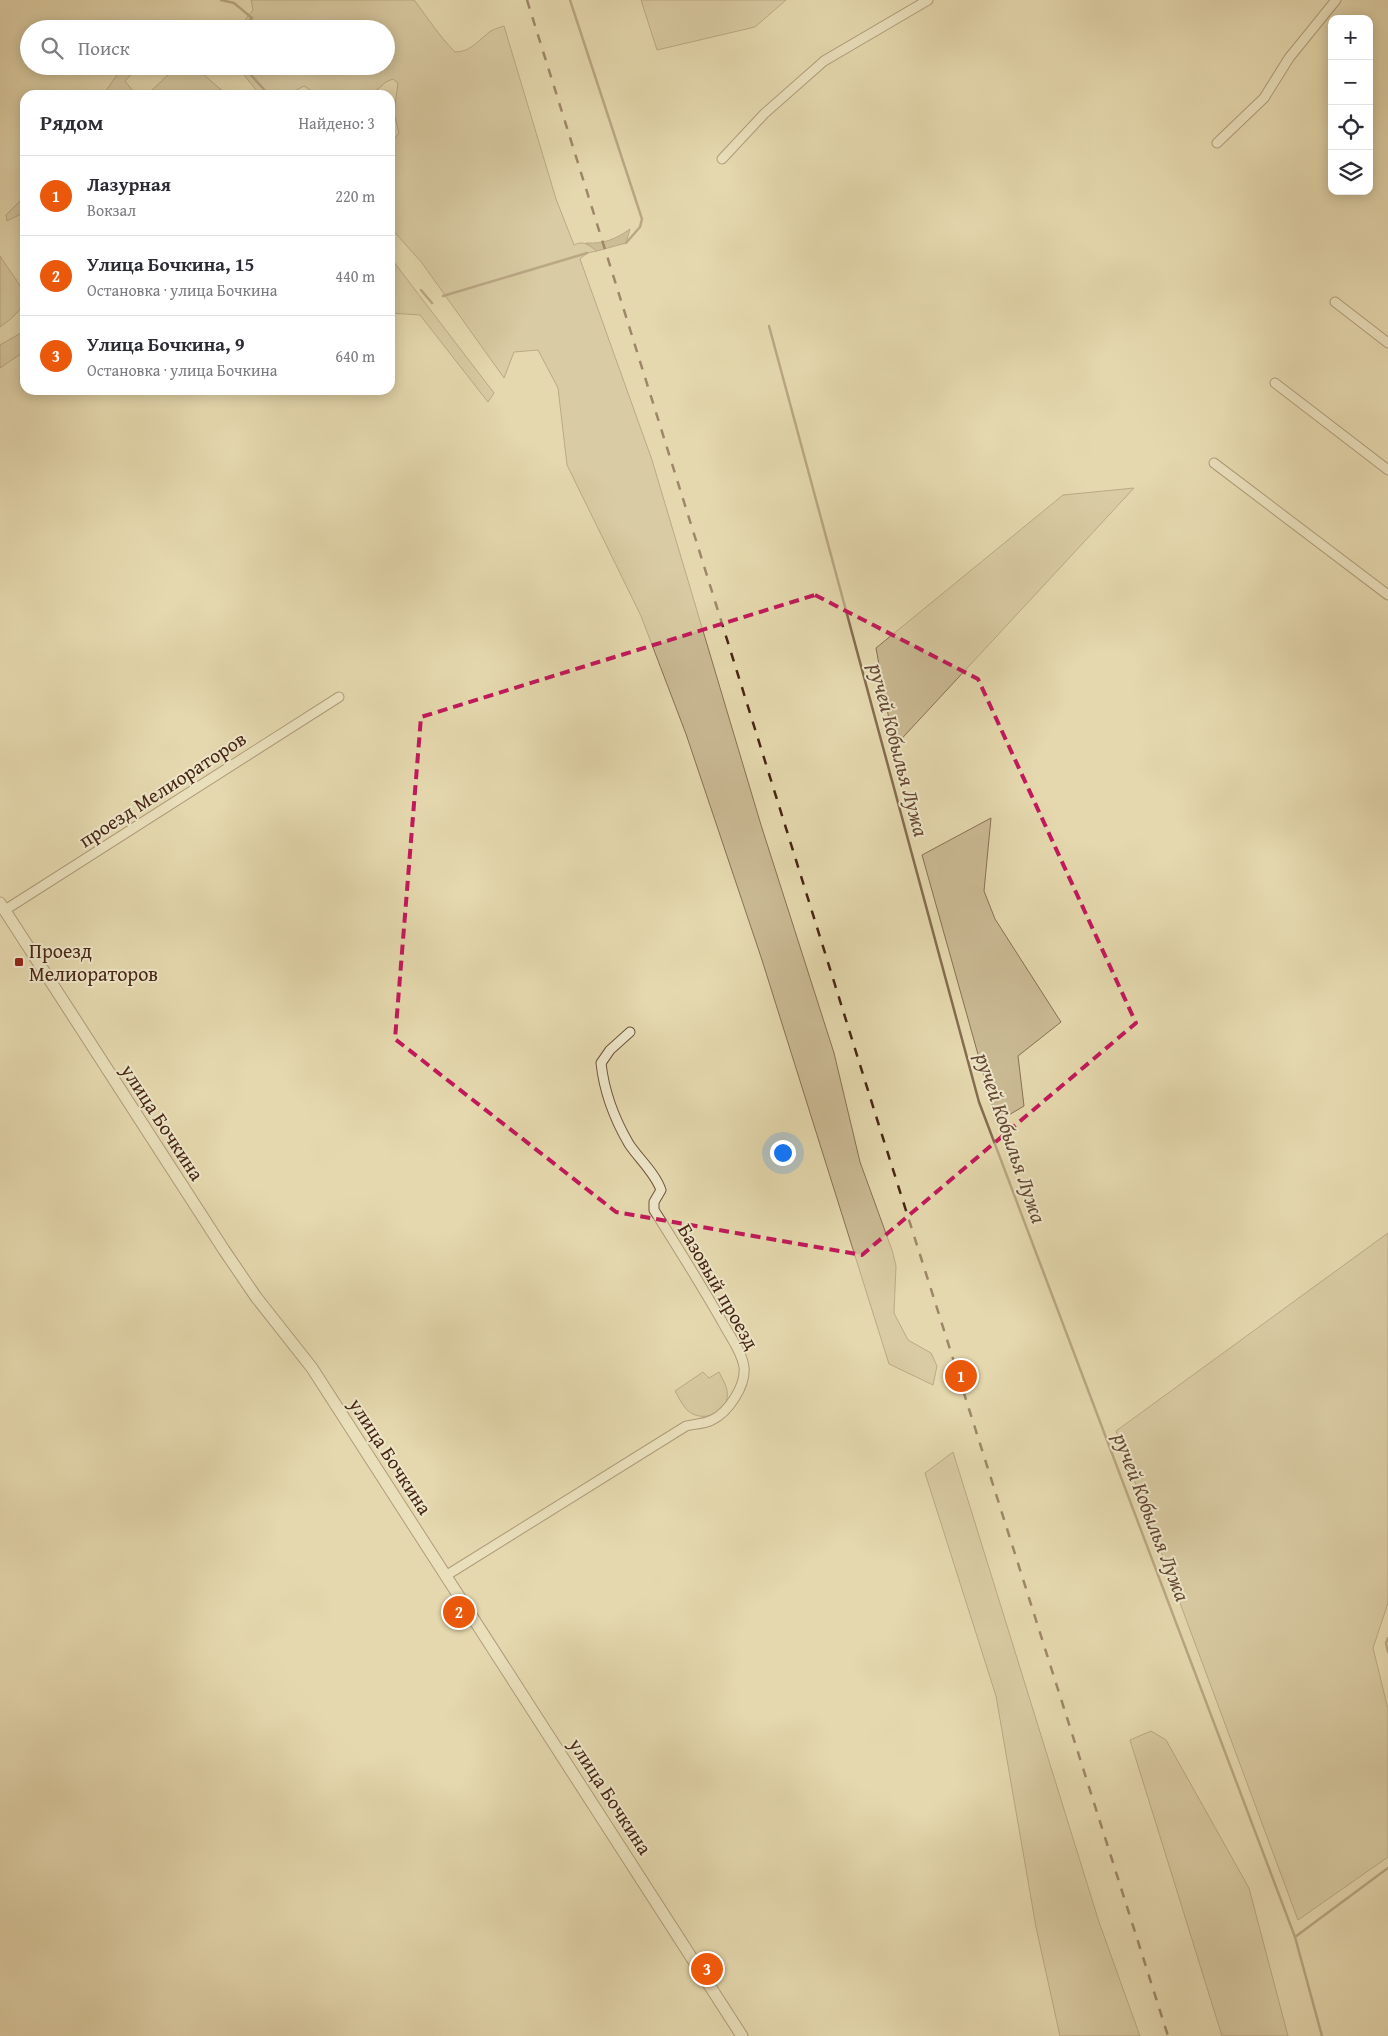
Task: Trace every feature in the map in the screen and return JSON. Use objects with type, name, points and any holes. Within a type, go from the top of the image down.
[{"type":"street","points":[[722,159],[764,114],[824,61],[928,0]]},
{"type":"street","points":[[1217,143],[1264,98],[1289,58],[1336,0]]},
{"type":"street","points":[[1335,302],[1388,343]]},
{"type":"street","points":[[1275,383],[1388,470]]},
{"type":"street","points":[[1214,463],[1388,595]]},
{"type":"street","name":"проезд Мелиораторов","points":[[2,906],[339,697]]},
{"type":"street","name":"улица Бочкина","points":[[2,906],[224,1250],[256,1296],[312,1368],[742,2036]]},
{"type":"street","name":"Базовый проезд","points":[[447,1576],[686,1426],[713,1420],[724,1411],[738,1392],[744,1376],[744,1365],[739,1352],[702,1285],[654,1210],[654,1202],[660,1190],[658,1182],[629,1144],[613,1111],[600,1063],[610,1050],[630,1032]]},
{"type":"highlighted area","points":[[815,595],[978,679],[1136,1023],[862,1255],[616,1212],[395,1039],[421,717]]},
{"type":"shaded area","points":[[251,0],[414,0],[455,52],[468,49],[494,29],[504,26],[556,199],[574,245],[583,243],[597,251],[587,253],[580,259],[652,460],[761,825],[834,1053],[860,1162],[896,1266],[894,1313],[908,1340],[931,1353],[937,1366],[933,1385],[889,1364],[762,960],[686,734],[641,616],[567,465],[558,388],[538,350],[514,352],[504,378],[422,263],[395,233],[395,138],[399,133],[395,117],[395,106],[398,83],[393,79],[377,90],[310,90],[304,86],[297,90],[256,90],[244,75],[395,75],[395,20],[245,20],[253,10]]},
{"type":"shaded area","points":[[641,0],[786,0],[755,27],[657,50]]},
{"type":"shaded area","points":[[117,75],[131,75],[125,81],[132,90],[106,90]]},
{"type":"shaded area","points":[[168,75],[204,75],[221,90],[186,90],[152,90]]},
{"type":"shaded area","points":[[20,201],[20,214],[7,221],[6,215]]},
{"type":"shaded area","points":[[630,229],[626,243],[597,251],[586,243],[610,240]]},
{"type":"shaded area","points":[[0,256],[20,286],[20,309],[0,327]]},
{"type":"shaded area","points":[[395,264],[494,393],[488,402],[420,315],[395,313]]},
{"type":"shaded area","points":[[20,334],[20,354],[0,368],[0,345]]},
{"type":"shaded area","points":[[1134,488],[894,747],[876,648],[1063,495]]},
{"type":"shaded area","points":[[991,818],[984,891],[995,919],[1061,1022],[1018,1056],[1024,1106],[997,1122],[922,855]]},
{"type":"shaded area","points":[[1388,1233],[1388,1603],[1373,1648],[1388,1709],[1388,1857],[1298,1920],[1116,1431]]},
{"type":"shaded area","points":[[703,1372],[709,1378],[719,1372],[727,1391],[725,1404],[722,1408],[708,1416],[696,1415],[688,1411],[675,1391]]},
{"type":"shaded area","points":[[953,1452],[1099,1922],[1140,2036],[1060,2036],[1036,1927],[996,1696],[925,1473]]},
{"type":"shaded area","points":[[1151,1731],[1166,1740],[1249,1888],[1288,2036],[1222,2036],[1130,1740]]},
{"type":"waterway","points":[[221,0],[234,3],[252,18],[250,20]]},
{"type":"waterway","points":[[570,0],[642,219],[640,227],[626,243]]},
{"type":"waterway","points":[[251,75],[265,90]]},
{"type":"waterway","points":[[443,296],[587,253]]},
{"type":"waterway","points":[[421,290],[432,303]]},
{"type":"waterway","name":"ручей Кобылья Лужа","points":[[769,326],[979,1102],[1295,1937],[1322,2036]]},
{"type":"waterway","name":"ручей Кобылья Лужа","points":[[1388,1638],[1386,1643],[1388,1652]]},
{"type":"waterway","name":"ручей Кобылья Лужа","points":[[1295,1937],[1388,1868]]},
{"type":"railway","points":[[527,0],[876,1116],[1168,2036]]},
{"type":"place","name":"Проезд Мелиораторов","points":[[19,962]]},
{"type":"place","name":"Лазурная","points":[[961,1376]]},
{"type":"place","name":"Улица Бочкина, 15","points":[[459,1612]]},
{"type":"place","name":"Улица Бочкина, 9","points":[[707,1969]]}]
